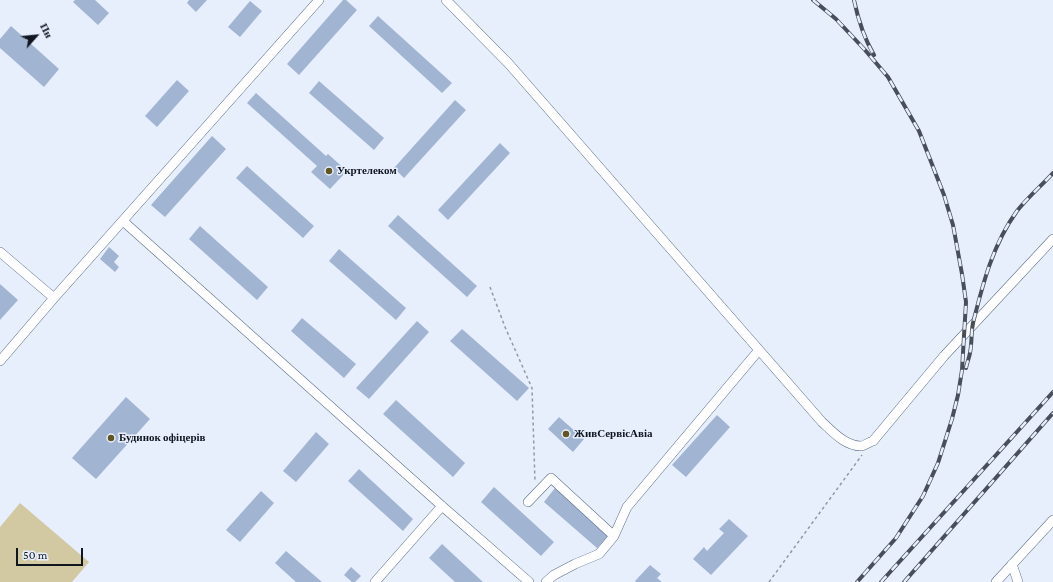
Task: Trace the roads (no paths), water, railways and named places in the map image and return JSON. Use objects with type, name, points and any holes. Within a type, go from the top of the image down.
[{"type":"street","points":[[0,361],[54,298],[319,0]]},
{"type":"street","points":[[446,0],[509,64],[826,426],[836,435],[851,444],[862,446],[873,441],[944,356],[1053,239]]},
{"type":"street","points":[[123,220],[529,582]]},
{"type":"street","points":[[0,252],[54,298]]},
{"type":"street","points":[[546,582],[554,575],[599,554],[614,536],[627,507],[759,350]]},
{"type":"street","points":[[528,502],[551,478],[614,536]]},
{"type":"street","points":[[375,582],[442,506]]},
{"type":"street","points":[[996,582],[1053,520]]},
{"type":"street","points":[[1012,564],[1018,582]]},
{"type":"railway","points":[[813,0],[836,19],[888,77],[919,131],[944,195],[953,225],[966,302],[962,370],[958,395],[938,463],[923,496],[896,538],[857,582]]},
{"type":"railway","points":[[854,0],[857,14],[867,42],[874,55]]},
{"type":"railway","points":[[966,368],[971,349],[973,323],[985,279],[995,250],[1017,211],[1053,173]]},
{"type":"railway","points":[[881,582],[1053,392]]},
{"type":"railway","points":[[904,582],[1053,413]]},
{"type":"place","name":"Укртелеком","points":[[329,171]]},
{"type":"place","name":"ЖивСервісАвіа","points":[[566,434]]},
{"type":"place","name":"Будинок офіцерів","points":[[111,438]]}]
